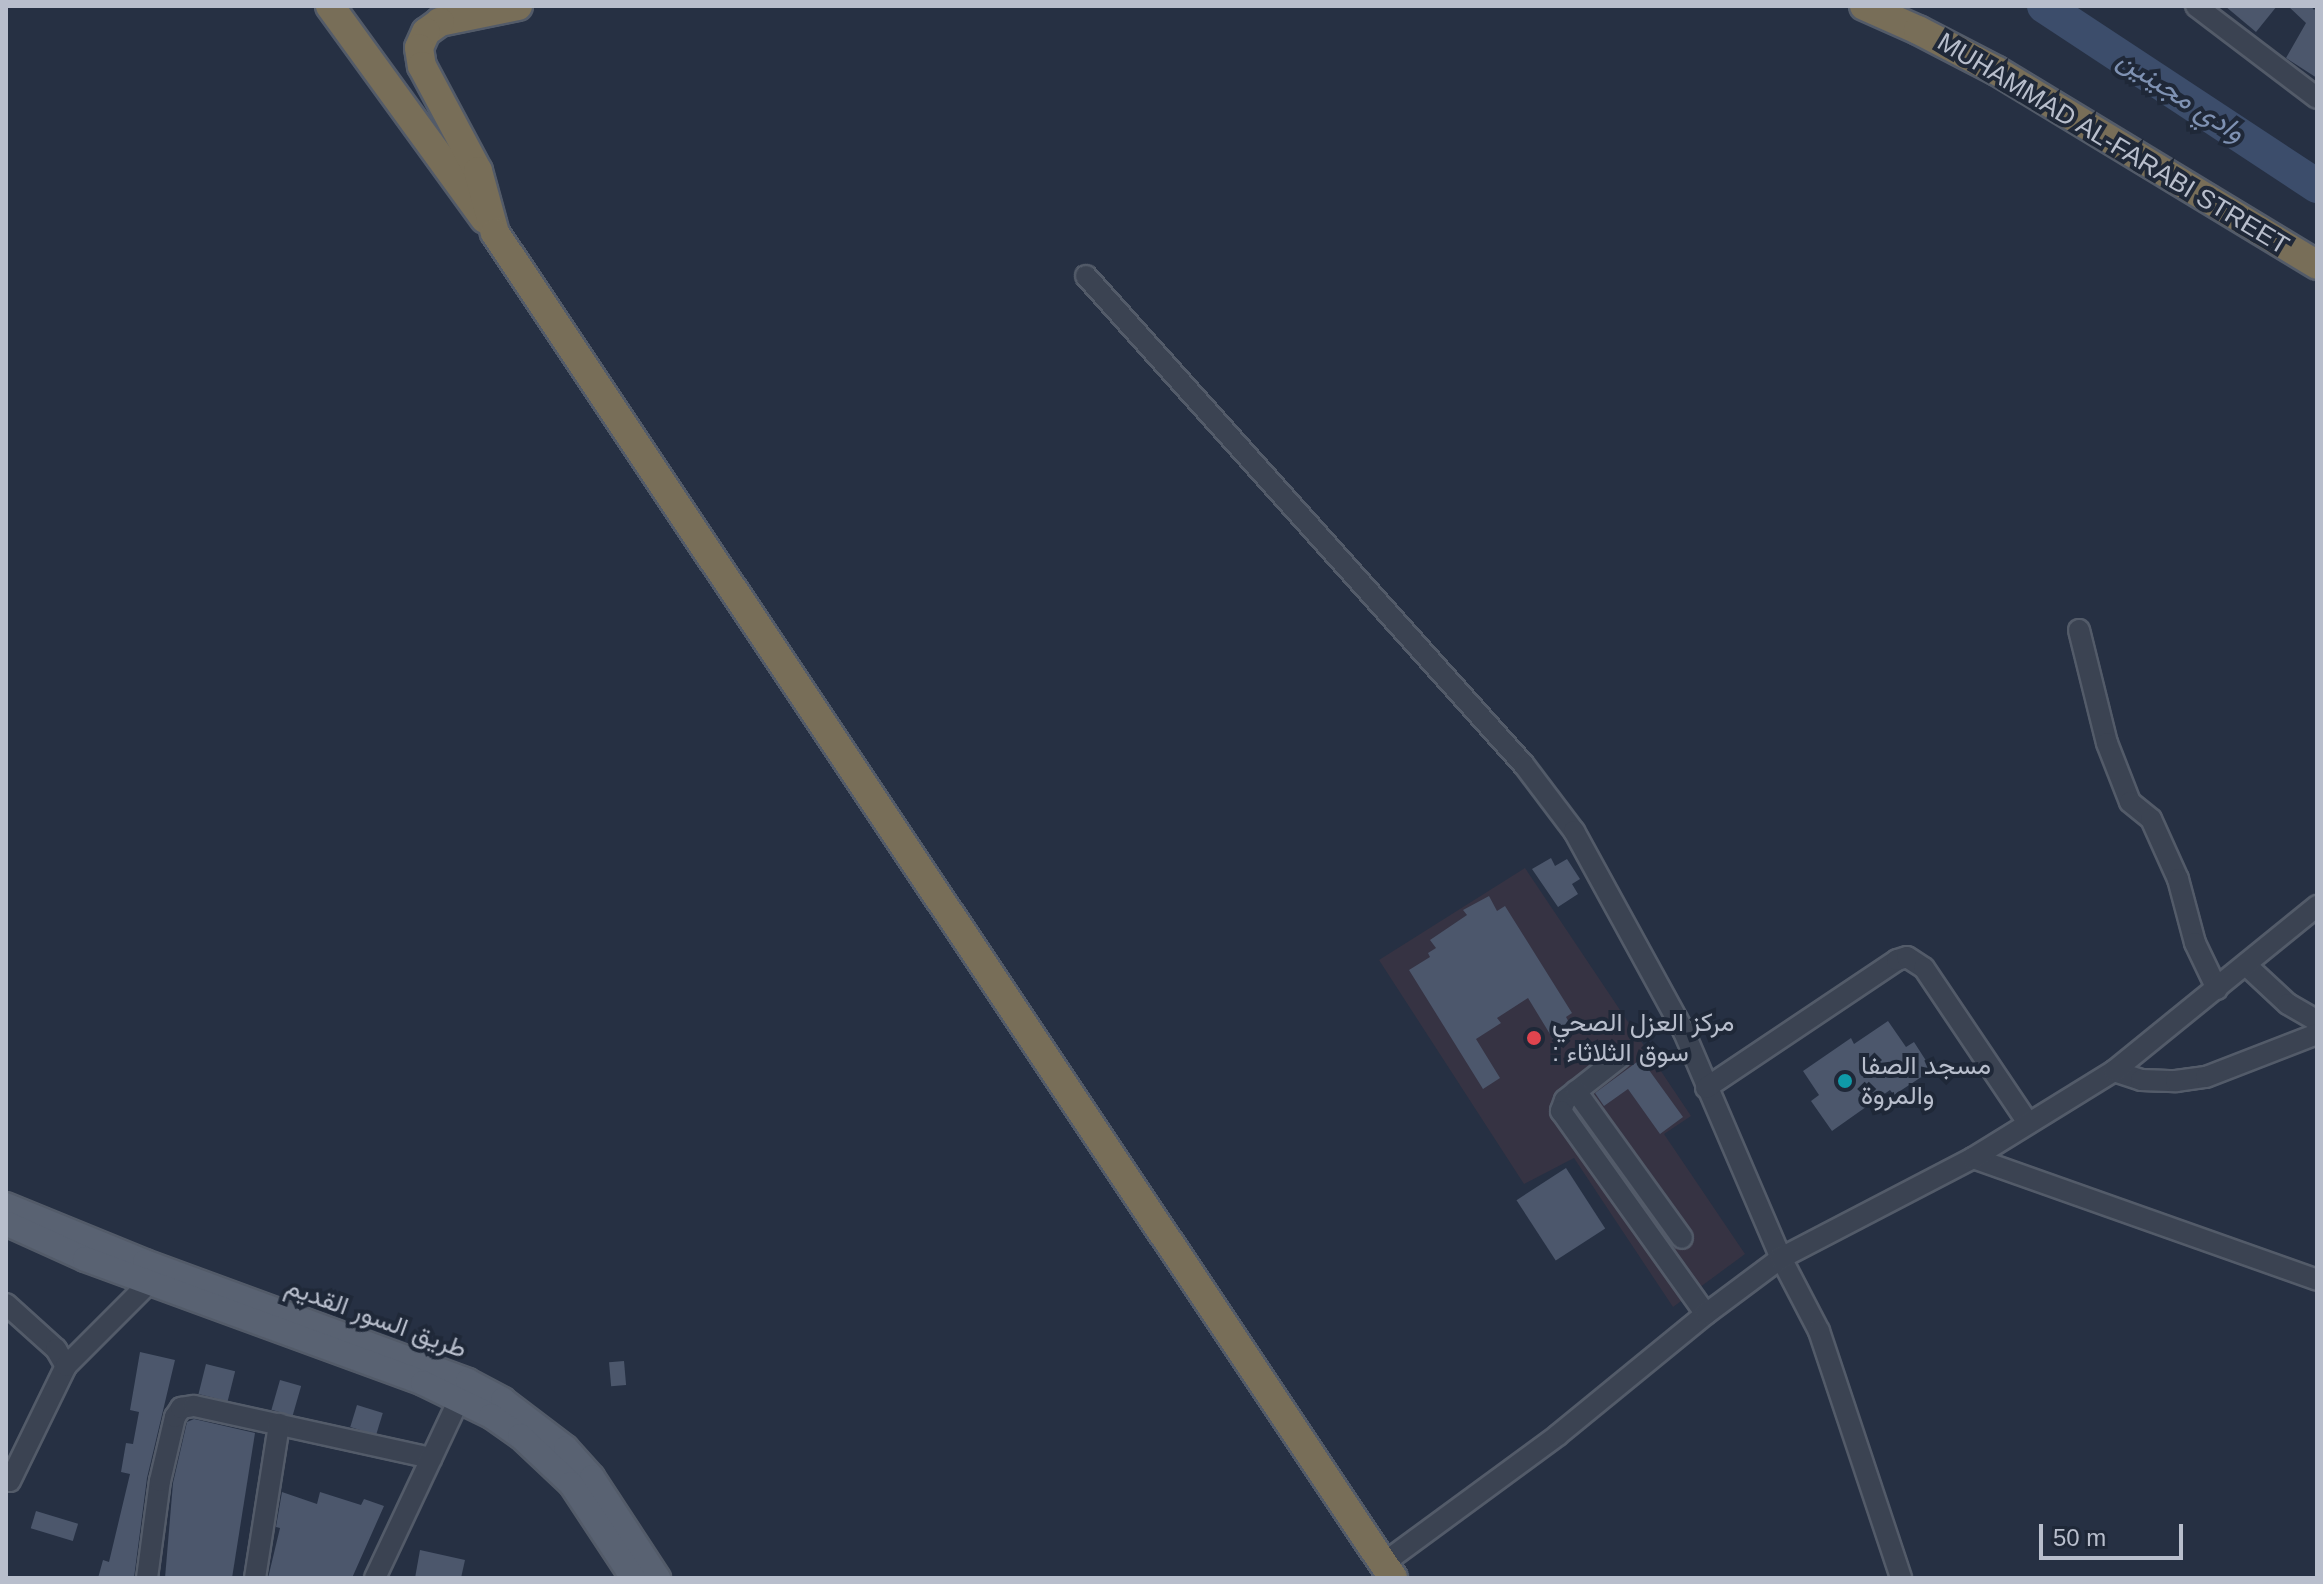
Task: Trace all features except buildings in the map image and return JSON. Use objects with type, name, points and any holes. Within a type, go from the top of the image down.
[{"type":"highway","points":[[330,6],[495,233],[1388,1571]]},
{"type":"highway","points":[[495,233],[478,171],[422,66],[419,48],[426,32],[440,22],[518,6]]},
{"type":"highway","name":"MUHAMMAD AL-FARABI STREET","points":[[1864,6],[1997,71],[2317,265]]},
{"type":"main road","name":"طريق السور القديم","points":[[6,1205],[464,1390],[546,1459],[592,1512],[633,1578]]},
{"type":"main road","name":"طريق السور القديم","points":[[6,1223],[149,1283],[514,1407],[566,1448],[616,1509],[658,1578]]},
{"type":"street","points":[[2196,6],[2317,98]]},
{"type":"street","points":[[1086,276],[1550,797],[1595,866],[1684,1032],[1781,1258],[1808,1306],[1833,1368],[1901,1578]]},
{"type":"street","points":[[2079,630],[2107,743],[2130,802],[2151,819],[2157,831],[2178,879],[2195,943],[2217,989]]},
{"type":"street","points":[[1388,1571],[1706,1314],[1781,1258],[1973,1158],[2114,1071],[2317,906]]},
{"type":"street","points":[[1706,1088],[1897,960],[1907,957],[1924,968],[2028,1123]]},
{"type":"street","points":[[2246,965],[2288,1004],[2317,1021]]},
{"type":"street","points":[[2114,1071],[2141,1080],[2176,1081],[2206,1077],[2317,1034]]},
{"type":"street","points":[[1620,1057],[1562,1105],[1563,1117],[1706,1314]]},
{"type":"street","points":[[1576,1091],[1682,1238]]},
{"type":"street","points":[[1973,1158],[2317,1280]]},
{"type":"street","points":[[10,1481],[66,1366],[149,1283]]},
{"type":"street","points":[[6,1304],[56,1349],[66,1366]]},
{"type":"street","points":[[375,1578],[464,1390]]},
{"type":"street","points":[[147,1578],[160,1481],[175,1417],[181,1408],[194,1406],[431,1458]]},
{"type":"street","points":[[255,1578],[279,1424]]},
{"type":"shaded area","name":"مركز العزل الصحي : سوق الثلاثاء","points":[[1525,868],[1691,1116],[1664,1134],[1745,1254],[1673,1307],[1574,1158],[1524,1184],[1379,960]]},
{"type":"waterway","name":"وادي مجينين","points":[[2044,6],[2317,186]]},
{"type":"place","name":"مركز العزل الصحي : سوق الثلاثاء","points":[[1534,1038]]},
{"type":"place","name":"مسجد الصفا والمروة","points":[[1845,1081]]}]
